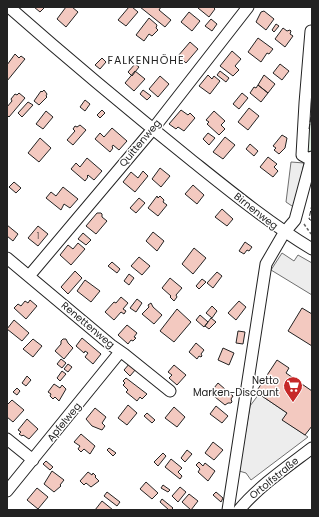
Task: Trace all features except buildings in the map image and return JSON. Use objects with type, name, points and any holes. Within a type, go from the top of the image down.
[{"type":"street","name":"Birnenweg","points":[[9,7],[153,129],[284,233],[266,264],[228,510]]},
{"type":"street","name":"Quittenweg","points":[[29,276],[153,129],[248,7]]},
{"type":"street","points":[[311,31],[302,155],[312,159],[296,220],[284,233],[312,249]]},
{"type":"street","name":"Renettenweg","points":[[7,258],[120,352],[170,391]]},
{"type":"street","name":"Apfelweg","points":[[7,491],[120,352]]},
{"type":"street","points":[[7,438],[33,460]]},
{"type":"street","name":"Ortolfstraße","points":[[238,510],[268,482],[312,448]]},
{"type":"green space","points":[[312,110],[312,155],[305,154]]},
{"type":"shaded area","points":[[291,162],[304,163],[295,208],[286,202]]},
{"type":"shaded area","points":[[282,253],[294,261],[298,255],[312,263],[312,295],[271,270]]},
{"type":"shaded area","points":[[259,394],[287,413],[283,420],[308,437],[251,480],[246,473],[239,471],[250,406]]},
{"type":"fence","points":[[309,129],[312,110]]},
{"type":"fence","points":[[312,204],[309,219],[312,221]]},
{"type":"place","name":"Netto Marken-Discount","points":[[293,403]]},
{"type":"district","name":"FALKENHÖHE","points":[[146,60]]}]
